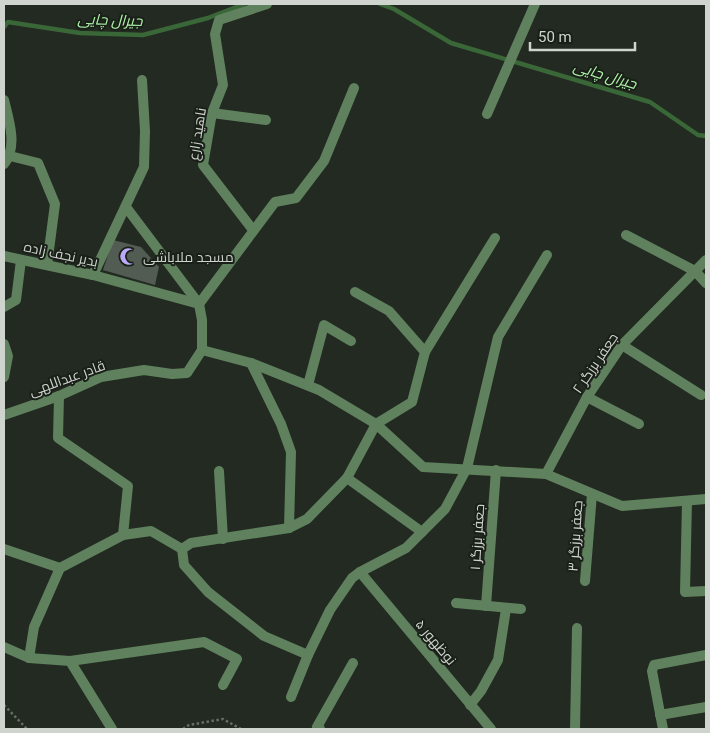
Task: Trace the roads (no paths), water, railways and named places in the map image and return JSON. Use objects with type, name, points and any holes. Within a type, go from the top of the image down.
[{"type":"street","name":"ناهید زارع","points":[[253,230],[203,165],[212,113],[223,84],[215,34],[219,20],[267,4]]},
{"type":"street","points":[[487,114],[535,4]]},
{"type":"street","points":[[93,275],[144,167],[145,131],[142,80]]},
{"type":"street","points":[[199,304],[274,202],[296,198],[324,162],[354,88]]},
{"type":"street","points":[[4,100],[11,140],[7,160],[38,163],[55,204],[47,265]]},
{"type":"street","points":[[212,113],[266,120]]},
{"type":"street","points":[[126,207],[199,304],[202,320],[202,350],[251,363],[319,390],[376,424],[423,467],[467,468],[546,474],[622,506],[706,499]]},
{"type":"street","points":[[626,235],[695,271],[706,283]]},
{"type":"street","points":[[182,549],[191,543],[289,528],[307,519],[347,478],[376,424],[412,402],[425,352],[495,238]]},
{"type":"street","points":[[291,697],[308,654],[330,610],[352,578],[406,548],[445,509],[467,468],[498,337],[547,255]]},
{"type":"street","name":"بدیر نجف زاده","points":[[4,256],[93,275],[199,304]]},
{"type":"street","points":[[4,307],[16,300],[21,260]]},
{"type":"street","name":"جعفر برزگر ۲","points":[[546,474],[587,396],[622,345],[706,260]]},
{"type":"street","points":[[355,292],[389,311],[425,352]]},
{"type":"street","points":[[308,385],[324,325],[351,341]]},
{"type":"street","points":[[4,344],[8,356],[4,377]]},
{"type":"street","points":[[622,345],[701,395]]},
{"type":"street","name":"قادر عبداللهی","points":[[4,415],[59,396],[101,377],[144,370],[182,374],[191,370],[202,350]]},
{"type":"street","points":[[251,363],[282,424],[291,452],[289,528]]},
{"type":"street","points":[[59,396],[58,438],[128,486],[123,535]]},
{"type":"street","points":[[587,396],[640,424]]},
{"type":"street","name":"جعفر برزگر ۱","points":[[486,606],[496,470]]},
{"type":"street","points":[[219,471],[223,539]]},
{"type":"street","points":[[347,478],[422,532]]},
{"type":"street","name":"جعفر برزگر ۳","points":[[585,581],[592,494]]},
{"type":"street","points":[[687,501],[685,592],[706,591]]},
{"type":"street","points":[[29,658],[34,627],[60,568],[123,535],[151,531],[182,549]]},
{"type":"street","points":[[4,549],[60,568]]},
{"type":"street","points":[[182,549],[184,565],[208,592],[264,636],[308,654]]},
{"type":"street","name":"نوظهور ۵","points":[[360,572],[491,729]]},
{"type":"street","points":[[456,604],[521,609]]},
{"type":"street","points":[[470,705],[481,691],[498,660],[506,608]]},
{"type":"street","points":[[575,729],[577,628]]},
{"type":"street","points":[[4,647],[29,658],[70,661],[204,642],[237,659],[223,685]]},
{"type":"street","points":[[663,729],[652,671],[654,665],[706,655]]},
{"type":"street","points":[[70,661],[112,729]]},
{"type":"street","points":[[320,729],[317,727],[352,663]]},
{"type":"street","points":[[660,715],[706,707]]},
{"type":"waterway","name":"جیرال چایی","points":[[4,27],[8,22],[80,33],[143,35],[208,18],[244,4]]},
{"type":"waterway","name":"جیرال چایی","points":[[380,4],[394,9],[451,43],[650,102],[698,135],[706,136]]},
{"type":"place","name":"مسجد ملاباشی","points":[[129,257]]}]
